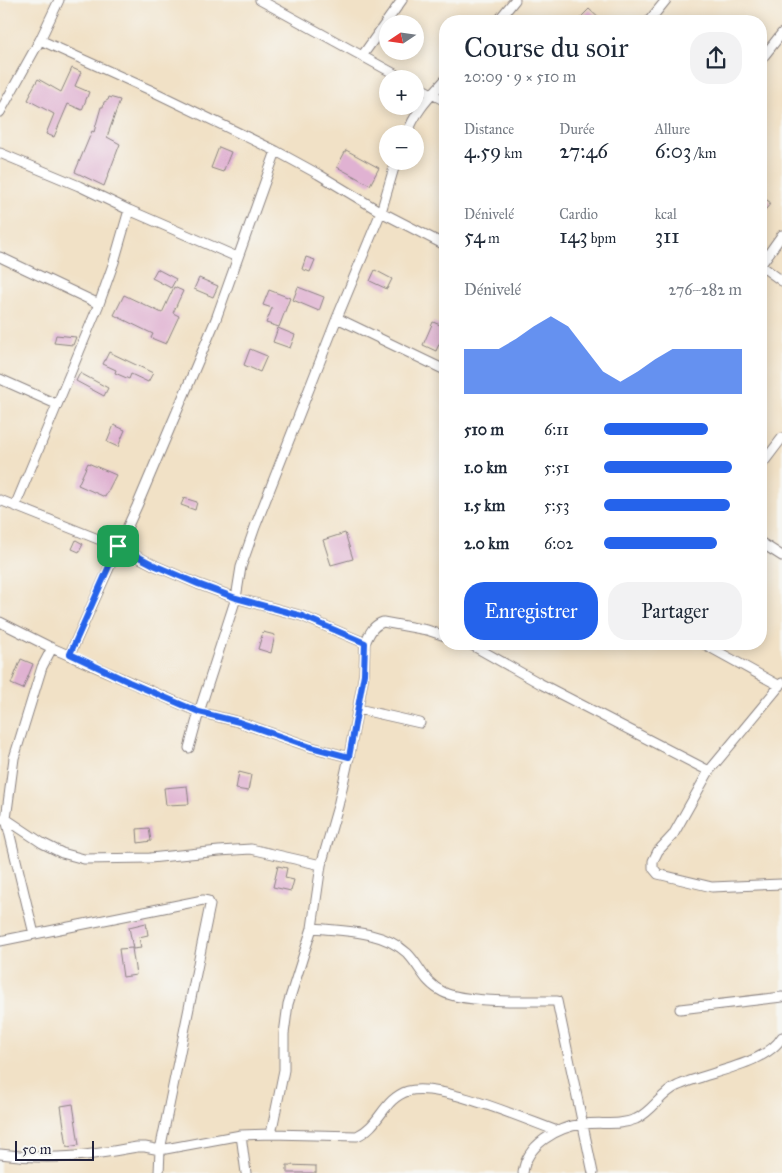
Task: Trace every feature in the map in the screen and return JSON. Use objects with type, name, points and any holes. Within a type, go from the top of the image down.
[{"type":"street","points":[[0,112],[40,40],[59,0]]},
{"type":"street","points":[[260,0],[388,70]]},
{"type":"street","points":[[362,56],[402,0]]},
{"type":"street","points":[[503,15],[515,0]]},
{"type":"street","points":[[654,15],[666,0]]},
{"type":"street","points":[[767,52],[782,33]]},
{"type":"street","points":[[40,40],[148,89],[276,151],[310,169],[380,212],[439,242]]},
{"type":"street","points":[[410,125],[420,106],[439,86]]},
{"type":"street","points":[[424,90],[439,98]]},
{"type":"street","points":[[70,654],[137,506],[216,319],[276,151]]},
{"type":"street","points":[[0,153],[80,186],[129,210],[237,257]]},
{"type":"street","points":[[189,748],[236,598],[241,568],[255,527],[380,212],[393,170]]},
{"type":"street","points":[[15,506],[99,304],[114,262],[129,210]]},
{"type":"street","points":[[767,256],[782,235]]},
{"type":"street","points":[[0,257],[99,304]]},
{"type":"street","points":[[767,271],[782,281]]},
{"type":"street","points":[[337,318],[439,367]]},
{"type":"street","points":[[0,379],[56,404]]},
{"type":"street","points":[[767,458],[782,438]]},
{"type":"street","points":[[0,500],[118,546],[165,569],[236,598],[287,611],[365,643]]},
{"type":"street","points":[[767,546],[782,556]]},
{"type":"street","points":[[0,622],[52,648],[70,654],[199,712],[239,722],[311,747],[349,757]]},
{"type":"street","points":[[271,1134],[284,1070],[284,1034],[288,1004],[312,928],[321,866],[338,806],[349,757],[364,674],[365,643],[372,628],[376,624],[383,622],[439,634]]},
{"type":"street","points":[[34,934],[3,820],[14,758],[42,668],[52,648]]},
{"type":"street","points":[[482,650],[541,684],[709,771]]},
{"type":"street","points":[[716,650],[781,684],[709,771],[673,834],[658,851],[653,861],[653,868],[658,874],[712,887],[782,884]]},
{"type":"street","points":[[358,709],[420,723]]},
{"type":"street","points":[[3,820],[62,853],[84,859],[150,858],[251,849],[321,866]]},
{"type":"street","points":[[0,941],[203,900],[208,901],[210,905],[160,1150],[159,1173]]},
{"type":"street","points":[[312,928],[367,934],[388,941],[406,953],[426,981],[445,993],[472,998],[557,1001],[593,1173]]},
{"type":"street","points":[[680,1010],[782,997]]},
{"type":"street","points":[[523,1173],[528,1157],[538,1144],[558,1131],[583,1124],[612,1124],[635,1120],[650,1111],[676,1086],[762,1056],[778,1044],[782,1037]]},
{"type":"street","points":[[0,1154],[30,1158],[71,1158],[145,1146],[160,1150],[241,1135],[357,1136],[366,1132],[374,1124],[380,1113],[393,1100],[408,1091],[450,1093],[558,1131]]},
{"type":"street","points":[[241,1135],[246,1173]]},
{"type":"building","points":[[589,9],[596,15],[583,15]]},
{"type":"building","points":[[72,68],[81,72],[75,86],[89,92],[82,110],[68,104],[54,137],[46,134],[54,114],[28,100],[38,79],[61,92]]},
{"type":"building","points":[[109,97],[120,100],[107,137],[120,144],[104,186],[75,172],[92,131],[94,132],[101,107],[103,107],[104,102]]},
{"type":"building","points":[[219,147],[231,152],[223,172],[211,168]]},
{"type":"building","points":[[346,150],[379,168],[370,185],[337,167]]},
{"type":"building","points":[[306,257],[315,260],[310,272],[302,269]]},
{"type":"building","points":[[157,269],[176,279],[171,288],[152,278]]},
{"type":"building","points":[[375,270],[392,279],[387,289],[370,281]]},
{"type":"building","points":[[199,278],[218,286],[213,297],[194,289]]},
{"type":"building","points":[[174,287],[183,291],[173,313],[179,316],[166,344],[151,338],[153,334],[114,315],[124,295],[162,313]]},
{"type":"building","points":[[298,287],[324,297],[319,311],[293,300]]},
{"type":"building","points":[[269,290],[290,298],[279,327],[266,323],[272,308],[263,305]]},
{"type":"building","points":[[433,322],[439,324],[439,344],[436,351],[423,345]]},
{"type":"building","points":[[278,328],[295,335],[290,348],[273,342]]},
{"type":"building","points":[[56,335],[76,337],[73,345],[54,343]]},
{"type":"building","points":[[250,349],[267,356],[260,372],[244,365]]},
{"type":"building","points":[[109,352],[153,373],[148,382],[131,374],[129,379],[115,373],[116,370],[103,364]]},
{"type":"building","points":[[80,373],[108,388],[104,396],[76,381]]},
{"type":"building","points":[[114,425],[125,430],[118,447],[107,442]]},
{"type":"building","points":[[88,463],[116,475],[105,497],[78,485]]},
{"type":"building","points":[[184,498],[197,502],[195,510],[181,505]]},
{"type":"building","points":[[345,533],[353,559],[331,565],[323,540]]},
{"type":"building","points":[[76,540],[83,544],[79,552],[72,549]]},
{"type":"building","points":[[263,632],[275,635],[271,653],[258,649]]},
{"type":"building","points":[[21,659],[33,664],[23,689],[11,684]]},
{"type":"building","points":[[239,772],[251,775],[248,791],[236,789]]},
{"type":"building","points":[[187,786],[189,804],[166,805],[164,788]]},
{"type":"building","points":[[149,828],[151,841],[138,843],[137,829]]},
{"type":"building","points":[[278,866],[287,868],[285,878],[294,880],[291,891],[273,887]]},
{"type":"building","points":[[146,923],[148,935],[139,937],[141,948],[133,949],[129,927]]},
{"type":"building","points":[[132,948],[136,975],[123,977],[119,949]]},
{"type":"building","points":[[73,1104],[79,1145],[67,1147],[61,1106]]},
{"type":"building","points":[[287,1165],[316,1166],[316,1173],[287,1173]]},
{"type":"route","points":[[118,546],[156,566],[198,584],[236,598],[302,616],[365,643],[364,674],[349,757],[311,747],[239,722],[199,712],[70,654],[118,546]]}]
